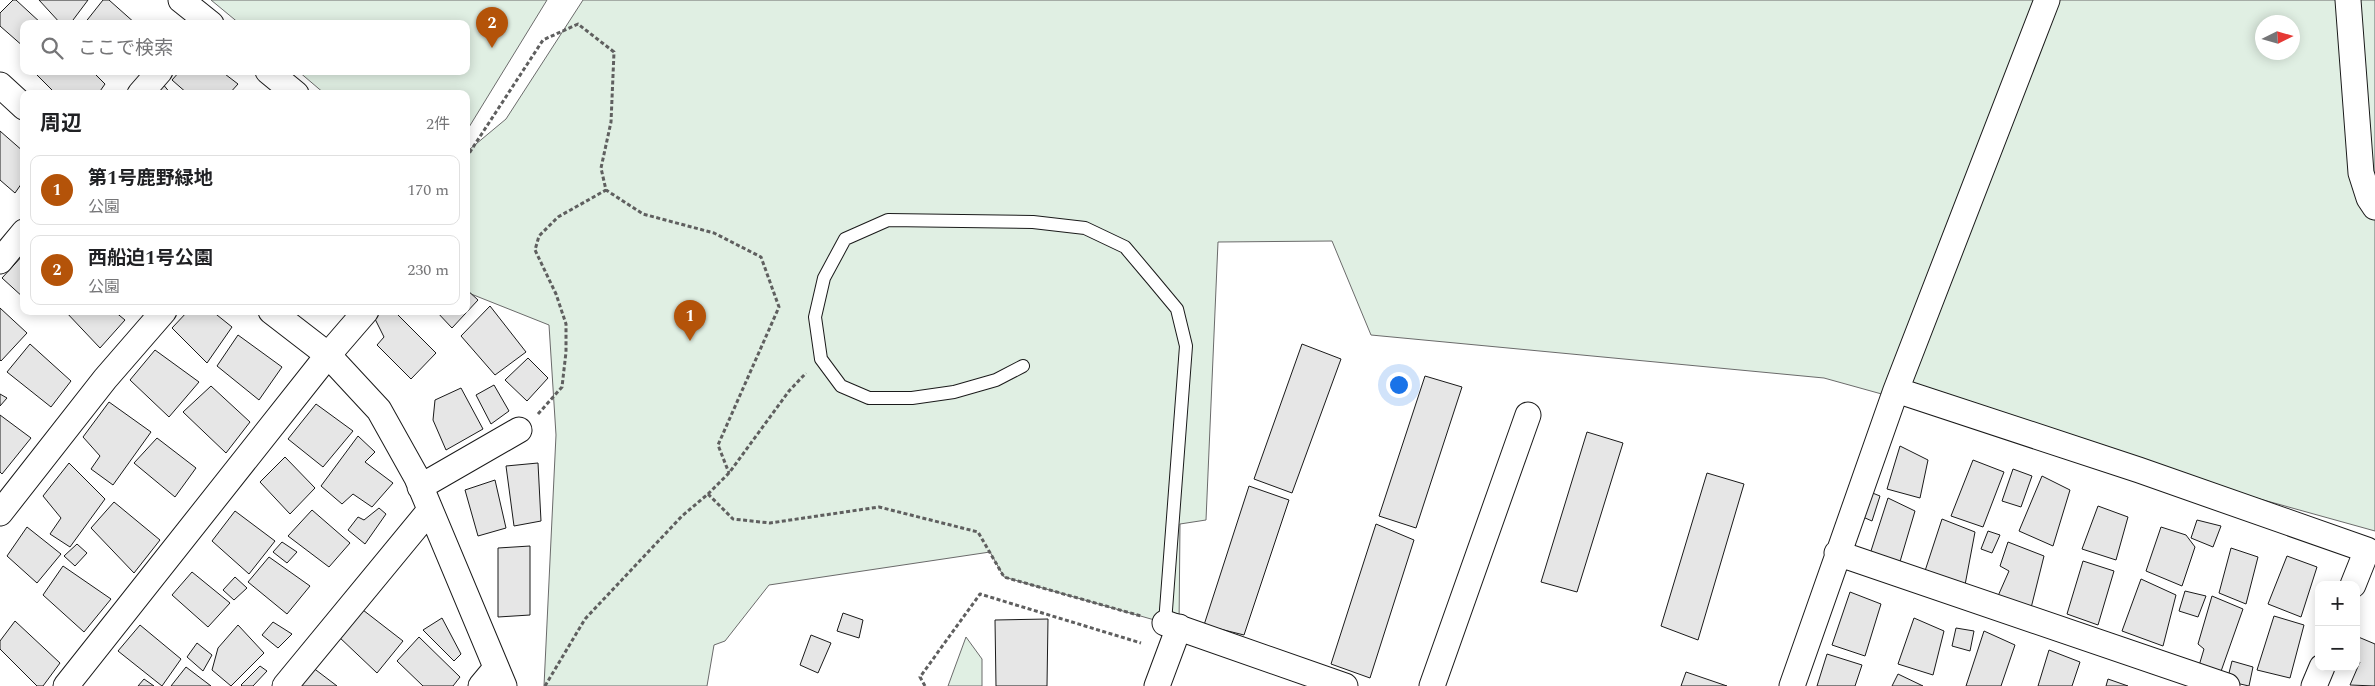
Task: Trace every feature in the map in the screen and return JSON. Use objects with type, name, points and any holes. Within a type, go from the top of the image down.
[{"type":"street","points":[[181,0],[203,20]]},
{"type":"street","points":[[1792,686],[1837,553],[1896,390],[2048,0]]},
{"type":"street","points":[[2348,0],[2361,173],[2369,198],[2375,207]]},
{"type":"street","points":[[143,90],[157,75]]},
{"type":"street","points":[[273,75],[291,90]]},
{"type":"street","points":[[0,85],[20,102]]},
{"type":"street","points":[[0,261],[20,237]]},
{"type":"street","points":[[0,513],[105,379],[161,315]]},
{"type":"street","points":[[276,315],[328,355],[379,410],[420,487],[430,510],[493,680]]},
{"type":"street","points":[[66,686],[328,355],[363,315]]},
{"type":"street","points":[[1896,390],[2139,470],[2367,550],[2355,581]]},
{"type":"street","points":[[1432,686],[1528,415]]},
{"type":"street","points":[[420,487],[518,430]]},
{"type":"street","points":[[285,686],[430,510]]},
{"type":"street","points":[[1837,553],[2227,686]]},
{"type":"street","points":[[1157,686],[1172,625],[1345,686]]},
{"type":"street","points":[[2314,686],[2320,671]]},
{"type":"lane","points":[[1023,366],[996,380],[954,392],[912,398],[869,398],[841,386],[820,359],[815,316],[824,278],[845,239],[888,220],[1032,222],[1086,228],[1125,247],[1177,309],[1186,346],[1172,625]]},
{"type":"path","points":[[470,152],[542,40],[578,24],[614,52],[611,122],[601,168],[606,190],[644,214],[714,233],[761,257],[779,308],[718,445],[729,473]]},
{"type":"path","points":[[518,430],[536,415],[562,387],[566,352],[566,324],[556,294],[535,250],[539,236],[558,217],[606,190]]},
{"type":"path","points":[[545,686],[585,619],[682,516],[729,473],[789,391],[820,359]]},
{"type":"path","points":[[708,494],[733,519],[770,523],[879,507],[978,532],[1004,577],[1172,625]]},
{"type":"path","points":[[925,686],[920,677],[980,594],[1141,643]]},
{"type":"green space","points":[[211,0],[547,0],[470,125],[470,90],[320,90],[303,75],[470,75],[470,20],[235,20]]},
{"type":"green space","points":[[583,0],[2375,0],[2375,531],[1824,378],[1371,335],[1332,241],[1218,242],[1206,520],[1180,524],[1179,627],[1004,577],[990,552],[769,585],[725,641],[714,645],[707,686],[544,686],[556,435],[549,325],[470,294],[470,149],[506,119]]},
{"type":"green space","points":[[966,637],[982,659],[982,686],[948,686]]},
{"type":"building","points":[[13,0],[16,0],[38,20],[20,20],[20,44],[0,26],[0,13]]},
{"type":"building","points":[[39,0],[88,0],[73,20],[57,20]]},
{"type":"building","points":[[103,0],[109,0],[132,20],[87,20]]},
{"type":"building","points":[[37,75],[96,75],[105,84],[101,90],[52,90]]},
{"type":"building","points":[[176,75],[226,75],[238,84],[233,90],[183,90],[172,80]]},
{"type":"building","points":[[162,83],[168,90],[156,90]]},
{"type":"building","points":[[0,131],[20,148],[20,186],[15,193],[0,180]]},
{"type":"building","points":[[20,258],[20,294],[2,278]]},
{"type":"building","points":[[470,293],[478,300],[470,309]]},
{"type":"building","points":[[490,306],[526,352],[495,375],[461,336]]},
{"type":"building","points":[[0,308],[27,333],[1,361],[0,360]]},
{"type":"building","points":[[69,315],[119,315],[125,320],[100,348]]},
{"type":"building","points":[[184,315],[217,315],[232,327],[207,363],[172,328]]},
{"type":"building","points":[[377,315],[398,315],[436,353],[411,379],[377,345],[384,337],[374,317]]},
{"type":"building","points":[[440,315],[464,315],[452,328]]},
{"type":"building","points":[[238,335],[282,367],[259,400],[217,366]]},
{"type":"building","points":[[30,344],[71,381],[51,407],[7,372]]},
{"type":"building","points":[[1302,344],[1341,359],[1292,493],[1254,479]]},
{"type":"building","points":[[155,350],[199,382],[169,417],[130,380]]},
{"type":"building","points":[[528,358],[548,378],[527,401],[505,380]]},
{"type":"building","points":[[1425,376],[1462,387],[1416,528],[1379,516]]},
{"type":"building","points":[[494,385],[509,411],[491,424],[476,395]]},
{"type":"building","points":[[211,386],[250,422],[226,453],[183,412]]},
{"type":"building","points":[[461,388],[483,429],[446,450],[433,420],[435,400]]},
{"type":"building","points":[[0,394],[7,398],[0,406]]},
{"type":"building","points":[[109,402],[151,432],[113,485],[91,469],[100,456],[83,437]]},
{"type":"building","points":[[316,404],[353,431],[323,467],[288,439]]},
{"type":"building","points":[[0,415],[31,438],[2,474],[0,472]]},
{"type":"building","points":[[1587,432],[1623,443],[1577,592],[1541,582]]},
{"type":"building","points":[[358,436],[375,452],[365,462],[393,483],[372,507],[353,494],[342,504],[321,486]]},
{"type":"building","points":[[157,438],[196,468],[175,497],[134,463]]},
{"type":"building","points":[[1900,446],[1928,460],[1920,498],[1887,489]]},
{"type":"building","points":[[285,457],[315,488],[290,514],[260,482]]},
{"type":"building","points":[[1973,460],[2004,472],[1983,527],[1951,516]]},
{"type":"building","points":[[69,463],[105,499],[70,547],[50,534],[61,518],[43,496]]},
{"type":"building","points":[[538,463],[541,521],[514,526],[506,466]]},
{"type":"building","points":[[2013,469],[2032,476],[2021,507],[2002,501]]},
{"type":"building","points":[[1707,473],[1744,484],[1698,640],[1661,626]]},
{"type":"building","points":[[2042,476],[2070,490],[2053,546],[2019,531]]},
{"type":"building","points":[[495,480],[506,528],[478,536],[465,490]]},
{"type":"building","points":[[1249,486],[1289,500],[1244,635],[1204,625]]},
{"type":"building","points":[[1865,490],[1880,496],[1872,521],[1856,514]]},
{"type":"building","points":[[1888,498],[1915,511],[1899,565],[1870,554]]},
{"type":"building","points":[[114,502],[160,540],[134,573],[91,528]]},
{"type":"building","points":[[2098,506],[2128,517],[2116,560],[2082,549]]},
{"type":"building","points":[[379,508],[386,514],[365,544],[348,530],[358,517],[364,520]]},
{"type":"building","points":[[312,510],[350,543],[329,567],[288,536]]},
{"type":"building","points":[[235,511],[275,541],[249,574],[212,541]]},
{"type":"building","points":[[1942,519],[1975,532],[1965,585],[1924,574]]},
{"type":"building","points":[[2197,520],[2221,526],[2213,547],[2191,538]]},
{"type":"building","points":[[1376,524],[1414,540],[1370,678],[1331,664]]},
{"type":"building","points":[[27,527],[61,554],[37,583],[7,556]]},
{"type":"building","points":[[2161,527],[2186,535],[2195,547],[2182,586],[2146,571]]},
{"type":"building","points":[[1988,531],[2000,535],[1992,553],[1981,549]]},
{"type":"building","points":[[282,542],[297,552],[287,563],[273,552]]},
{"type":"building","points":[[2008,542],[2044,556],[2031,608],[1998,596],[2009,571],[2000,566]]},
{"type":"building","points":[[77,544],[87,553],[75,566],[64,556]]},
{"type":"building","points":[[530,546],[530,615],[498,617],[498,548]]},
{"type":"building","points":[[2231,548],[2258,557],[2246,604],[2219,593]]},
{"type":"building","points":[[2287,556],[2317,567],[2301,617],[2268,604]]},
{"type":"building","points":[[269,557],[310,586],[287,614],[248,582]]},
{"type":"building","points":[[2083,561],[2114,571],[2098,625],[2067,614]]},
{"type":"building","points":[[63,566],[111,599],[84,632],[43,595]]},
{"type":"building","points":[[192,572],[230,603],[208,627],[172,595]]},
{"type":"building","points":[[235,577],[247,588],[234,600],[223,590]]},
{"type":"building","points":[[2141,579],[2176,595],[2163,646],[2122,631]]},
{"type":"building","points":[[2185,591],[2206,596],[2198,617],[2179,611]]},
{"type":"building","points":[[1850,592],[1881,604],[1865,656],[1832,645]]},
{"type":"building","points":[[2212,596],[2243,609],[2219,677],[2198,669],[2204,649],[2198,644]]},
{"type":"building","points":[[363,610],[403,641],[377,673],[338,636]]},
{"type":"building","points":[[843,613],[863,620],[859,638],[837,631]]},
{"type":"building","points":[[2274,616],[2304,625],[2290,678],[2257,670]]},
{"type":"building","points":[[442,618],[461,654],[454,661],[423,630]]},
{"type":"building","points":[[1914,618],[1944,631],[1933,675],[1898,664]]},
{"type":"building","points":[[1048,619],[1047,686],[996,686],[995,620]]},
{"type":"building","points":[[15,621],[60,663],[43,686],[37,686],[0,649],[0,641]]},
{"type":"building","points":[[273,622],[292,634],[278,648],[262,635]]},
{"type":"building","points":[[140,625],[181,659],[162,686],[118,651]]},
{"type":"building","points":[[238,625],[264,653],[231,686],[212,670],[218,648]]},
{"type":"building","points":[[1956,628],[1974,631],[1970,651],[1952,646]]},
{"type":"building","points":[[1984,631],[2015,645],[2001,686],[1966,686]]},
{"type":"building","points":[[811,635],[831,643],[818,673],[800,665]]},
{"type":"building","points":[[419,637],[460,677],[453,686],[423,686],[397,661]]},
{"type":"building","points":[[2360,638],[2375,644],[2375,686],[2350,685],[2356,671],[2360,671]]},
{"type":"building","points":[[197,643],[212,655],[203,671],[187,657]]},
{"type":"building","points":[[2049,650],[2080,662],[2072,686],[2038,686]]},
{"type":"building","points":[[1827,654],[1862,665],[1855,686],[1817,686]]},
{"type":"building","points":[[2232,661],[2253,667],[2249,686],[2227,681]]},
{"type":"building","points":[[260,666],[267,671],[253,686],[242,686],[241,685]]},
{"type":"building","points":[[186,667],[211,686],[171,686]]},
{"type":"building","points":[[312,667],[337,686],[297,686]]},
{"type":"building","points":[[1686,672],[1727,686],[1681,686]]},
{"type":"building","points":[[1898,674],[1923,686],[1892,686]]},
{"type":"building","points":[[144,679],[154,686],[138,686]]},
{"type":"building","points":[[2108,679],[2128,686],[2106,686]]},
{"type":"place","name":"西船迫1号公園","points":[[492,48]]},
{"type":"place","name":"第1号鹿野緑地","points":[[690,341]]}]
